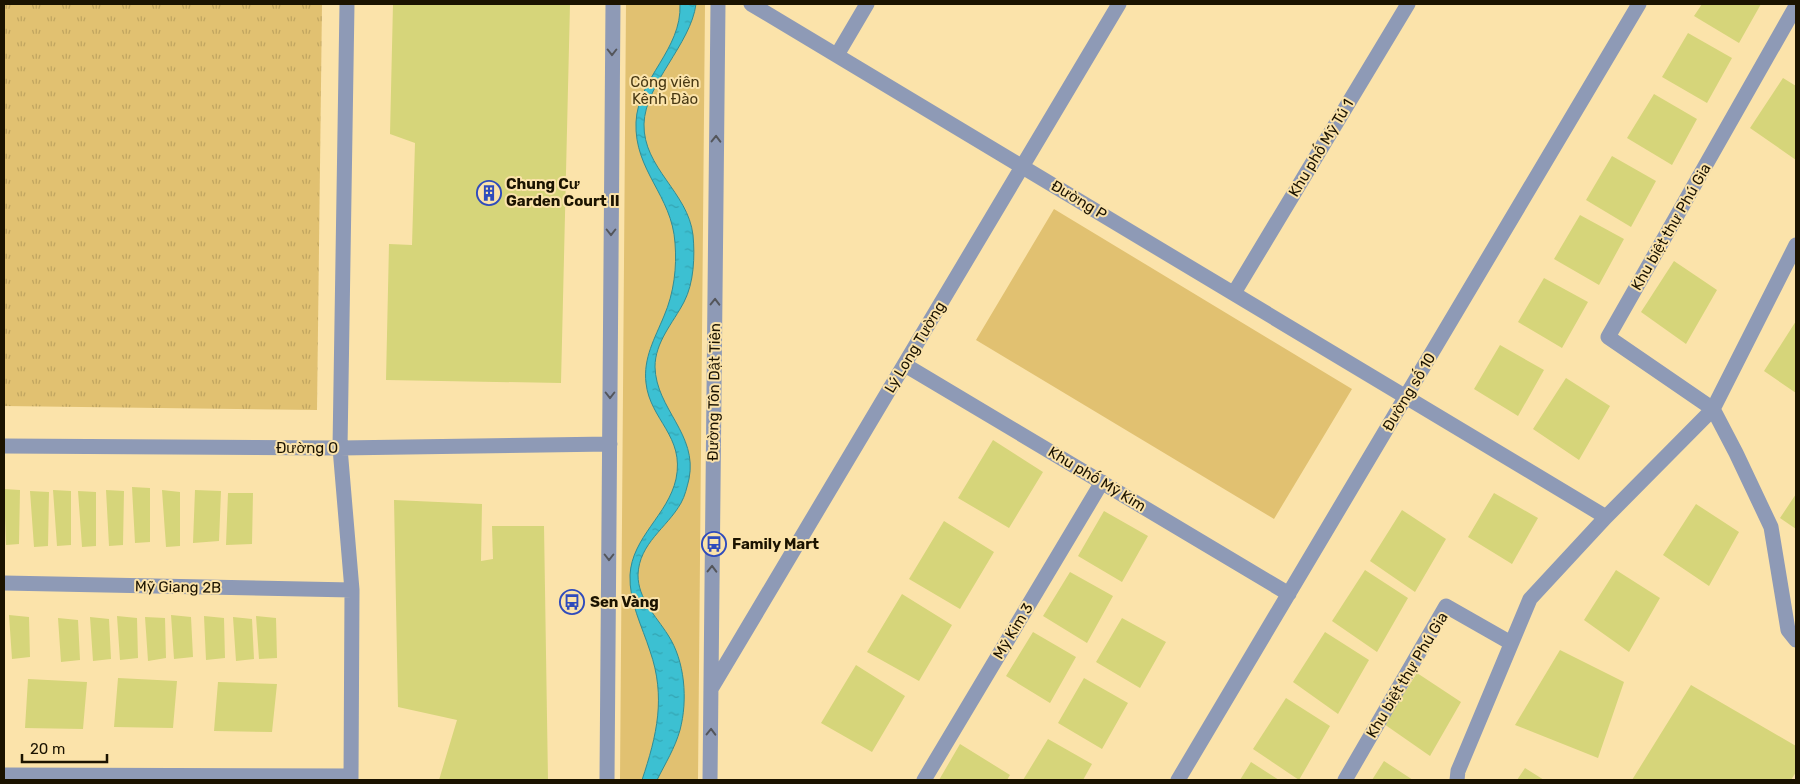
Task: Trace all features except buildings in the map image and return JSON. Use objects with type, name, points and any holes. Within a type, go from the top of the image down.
[{"type":"street","points":[[4,775],[351,778],[352,590],[340,448],[347,4]]},
{"type":"street","points":[[607,780],[613,4]]},
{"type":"street","name":"Đường Tôn Dật Tiên","points":[[710,780],[718,4]]},
{"type":"street","name":"Đường P","points":[[751,4],[1407,396]]},
{"type":"street","points":[[837,55],[867,4]]},
{"type":"street","name":"Lý Long Tường","points":[[711,689],[1119,4]]},
{"type":"street","name":"Khu phố Mỹ Tú 1","points":[[1234,292],[1408,4]]},
{"type":"street","name":"Đường số 10","points":[[1178,780],[1639,4]]},
{"type":"street","name":"Khu biệt thự Phú Gia","points":[[1796,6],[1608,337],[1713,409],[1771,527],[1788,630],[1796,640]]},
{"type":"street","points":[[1457,780],[1458,771],[1530,599],[1606,517],[1713,409],[1796,245]]},
{"type":"street","name":"Khu phố Mỹ Kim","points":[[905,364],[1289,594]]},
{"type":"street","points":[[1407,396],[1606,517]]},
{"type":"street","name":"Đường O","points":[[4,446],[340,448],[610,444]]},
{"type":"street","name":"Mỹ Kim 3","points":[[924,780],[1102,482]]},
{"type":"street","name":"Mỹ Giang 2B","points":[[4,583],[352,590]]},
{"type":"street","name":"Khu biệt thự Phú Gia","points":[[1345,780],[1446,606],[1511,643]]},
{"type":"green space","points":[[4,4],[322,4],[317,410],[4,406]]},
{"type":"green space","name":"Công viên Kênh Đào","points":[[626,4],[705,4],[698,780],[620,780]]},
{"type":"green space","points":[[1054,209],[1352,389],[1274,519],[976,340]]},
{"type":"water","points":[[680,4],[696,4],[686,34],[652,94],[646,109],[644,124],[646,140],[651,154],[683,206],[693,235],[694,260],[690,286],[684,302],[661,341],[655,367],[657,382],[662,396],[688,448],[690,463],[689,479],[681,503],[643,554],[638,575],[644,600],[674,645],[683,681],[684,706],[678,737],[657,780],[642,780],[652,747],[658,716],[658,684],[650,651],[634,604],[630,575],[632,561],[637,549],[666,504],[676,479],[676,451],[672,439],[649,396],[646,383],[646,365],[650,348],[667,307],[676,261],[672,226],[661,197],[641,155],[637,139],[636,122],[644,91],[674,36],[679,20]]},
{"type":"place","name":"Chung Cư Garden Court II","points":[[489,193]]},
{"type":"place","name":"Family Mart","points":[[714,544]]},
{"type":"place","name":"Sen Vàng","points":[[572,602]]}]
